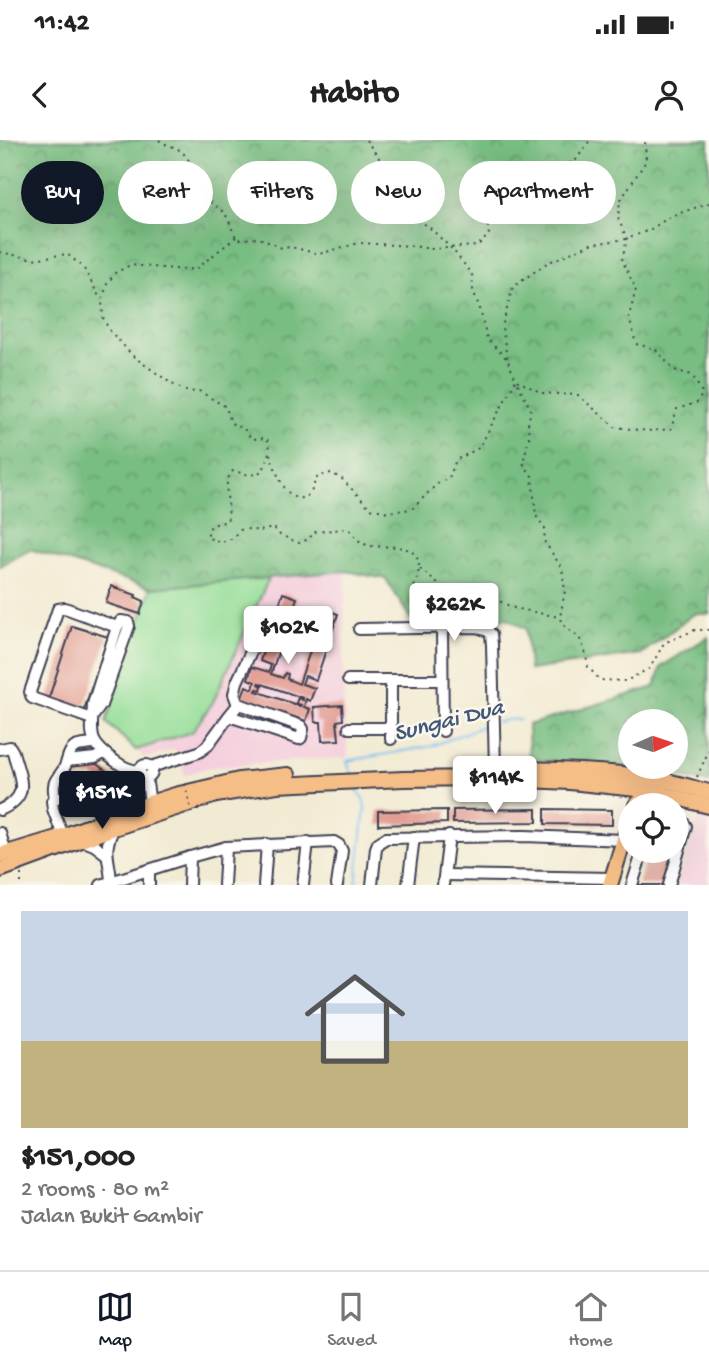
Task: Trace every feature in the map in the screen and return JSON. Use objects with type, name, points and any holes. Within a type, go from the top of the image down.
[{"type":"main road","points":[[2,856],[150,803],[239,780],[269,776],[363,776],[416,769],[562,770],[709,792]]},
{"type":"main road","points":[[363,776],[403,779],[624,781],[638,783],[638,793]]},
{"type":"main road","points":[[2,856],[80,840],[216,795],[341,777]]},
{"type":"main road","points":[[624,781],[628,793]]},
{"type":"main road","points":[[649,793],[657,786]]},
{"type":"main road","points":[[639,789],[657,786],[709,806]]},
{"type":"main road","points":[[611,882],[618,859]]},
{"type":"street","points":[[92,718],[32,698],[30,692],[58,609],[65,608],[117,627],[93,704],[92,736],[94,744],[128,769],[146,772],[200,752],[238,705]]},
{"type":"street","points":[[229,716],[301,738],[301,726],[238,705],[235,699],[237,682],[269,612]]},
{"type":"street","points":[[442,628],[443,731]]},
{"type":"street","points":[[359,629],[483,628],[491,634],[495,769]]},
{"type":"street","points":[[348,680],[442,680]]},
{"type":"street","points":[[349,727],[391,733],[391,680]]},
{"type":"street","points":[[61,798],[53,784],[64,770],[70,750],[73,747],[94,744]]},
{"type":"street","points":[[0,749],[10,747],[13,752],[22,789],[21,795],[12,805],[0,810]]},
{"type":"street","points":[[67,761],[94,758],[104,753]]},
{"type":"street","points":[[63,836],[52,801],[98,791],[102,779],[115,761]]},
{"type":"street","points":[[146,772],[150,803]]},
{"type":"street","points":[[114,828],[108,839],[106,854],[110,866],[108,884],[226,848],[334,842],[340,845],[342,851],[338,885]]},
{"type":"street","points":[[0,832],[2,856]]},
{"type":"street","points":[[408,885],[414,836]]},
{"type":"street","points":[[449,836],[444,880],[611,882]]},
{"type":"street","points":[[372,885],[376,848],[386,838],[525,836],[618,840]]},
{"type":"street","points":[[80,840],[94,845],[106,854]]},
{"type":"street","points":[[303,885],[308,842]]},
{"type":"street","points":[[264,885],[267,844]]},
{"type":"street","points":[[224,885],[226,848]]},
{"type":"street","points":[[189,885],[190,857]]},
{"type":"street","points":[[632,885],[639,863]]},
{"type":"street","points":[[669,885],[675,863]]},
{"type":"street","points":[[149,870],[149,885]]},
{"type":"path","points":[[159,140],[185,153],[202,193],[223,212],[236,237],[258,238],[282,248],[291,247],[319,254],[359,243],[414,246],[430,250],[477,246],[489,235],[480,212],[484,203],[501,194],[532,169],[564,168],[576,160],[590,140]]},
{"type":"path","points":[[366,140],[379,158],[382,174],[393,195],[405,210],[430,228],[452,249],[472,274],[473,289],[487,339],[507,359]]},
{"type":"path","points":[[516,380],[542,393],[578,395],[615,427],[647,431],[671,429],[677,409],[699,402],[702,391],[692,374],[674,370],[655,349],[636,344],[629,317],[636,289],[622,260],[627,239],[618,218],[620,201],[646,161],[645,140]]},
{"type":"path","points":[[709,202],[671,216],[651,229],[627,239],[591,244],[547,264],[513,287],[502,327],[507,359],[531,410],[529,438],[523,463],[532,476],[536,516],[545,528],[544,541],[562,568],[565,592],[560,617],[566,628],[579,636],[588,667],[600,680],[626,681],[650,668],[664,643],[695,630],[709,631]]},
{"type":"path","points":[[236,237],[197,268],[186,270],[130,265],[114,273],[102,300],[103,318],[110,331],[134,357],[180,388],[188,392],[199,391],[226,407],[231,423],[245,430],[250,437],[266,438],[270,444],[267,463],[261,471],[256,474],[233,471],[228,477],[226,493],[229,518],[212,525],[208,530],[208,538],[221,542],[231,539],[240,530],[275,529],[280,535],[299,543],[309,539],[314,532],[350,530],[364,545],[410,551],[416,557],[419,568],[412,594],[414,608],[422,620],[423,628]]},
{"type":"path","points":[[0,252],[33,259],[67,254],[83,267],[102,300]]},
{"type":"path","points":[[270,453],[285,489],[292,496],[301,499],[308,495],[315,480],[331,473],[342,478],[370,508],[388,512],[412,509],[438,484],[449,478],[456,460],[479,448],[516,380]]},
{"type":"path","points":[[419,568],[461,600],[497,600],[513,608],[560,617]]},
{"type":"path","points":[[693,788],[709,750]]},
{"type":"path","points":[[185,784],[192,813]]},
{"type":"shaded area","points":[[346,571],[343,688],[348,757],[209,767],[185,775],[175,749],[145,758],[106,722],[151,588]]},
{"type":"shaded area","points":[[701,813],[709,816],[709,885],[676,885],[684,863],[688,863],[688,850]]},
{"type":"green space","points":[[0,140],[709,140],[709,614],[694,614],[641,654],[529,670],[526,629],[507,618],[410,618],[386,579],[346,571],[151,588],[30,549],[0,566]]},
{"type":"green space","points":[[269,578],[213,702],[192,732],[136,750],[106,722],[151,588]]},
{"type":"green space","points":[[708,637],[709,783],[688,778],[688,709],[618,709],[618,767],[529,760],[528,725],[655,687],[661,667]]},
{"type":"building","points":[[111,586],[136,595],[135,597],[144,601],[140,614],[106,603]]},
{"type":"building","points":[[283,593],[297,598],[285,632],[291,634],[290,637],[284,635],[271,674],[283,678],[285,673],[288,674],[287,679],[299,684],[312,645],[307,643],[308,640],[314,642],[325,609],[338,614],[316,680],[305,676],[302,684],[315,688],[310,701],[306,699],[304,707],[310,709],[306,721],[241,699],[246,686],[253,689],[255,682],[248,679],[252,667],[269,672],[271,665],[260,661]],"holes":[[[259,683],[303,698],[298,698],[296,703],[300,706],[256,691],[261,690]]]},
{"type":"building","points":[[72,626],[108,637],[83,713],[48,701]]},
{"type":"building","points":[[342,705],[343,720],[337,721],[339,740],[322,741],[321,722],[315,722],[314,707]]},
{"type":"building","points":[[95,763],[119,780],[112,789],[93,776],[78,777],[65,793],[55,785],[72,765]]},
{"type":"building","points":[[537,809],[537,822],[453,823],[453,810]]},
{"type":"building","points":[[545,809],[612,810],[612,825],[545,824]]},
{"type":"building","points":[[447,810],[447,823],[378,825],[378,811]]},
{"type":"building","points":[[644,863],[669,863],[663,885],[638,885]]},
{"type":"waterway","name":"Sungai Dua","points":[[497,722],[520,720]]},
{"type":"waterway","name":"Sungai Dua","points":[[352,775],[347,761],[432,746],[488,724]]},
{"type":"waterway","name":"Sungai Dua","points":[[356,787],[364,801],[365,809],[356,885]]},
{"type":"tunnel","points":[[100,781],[107,772]]}]
